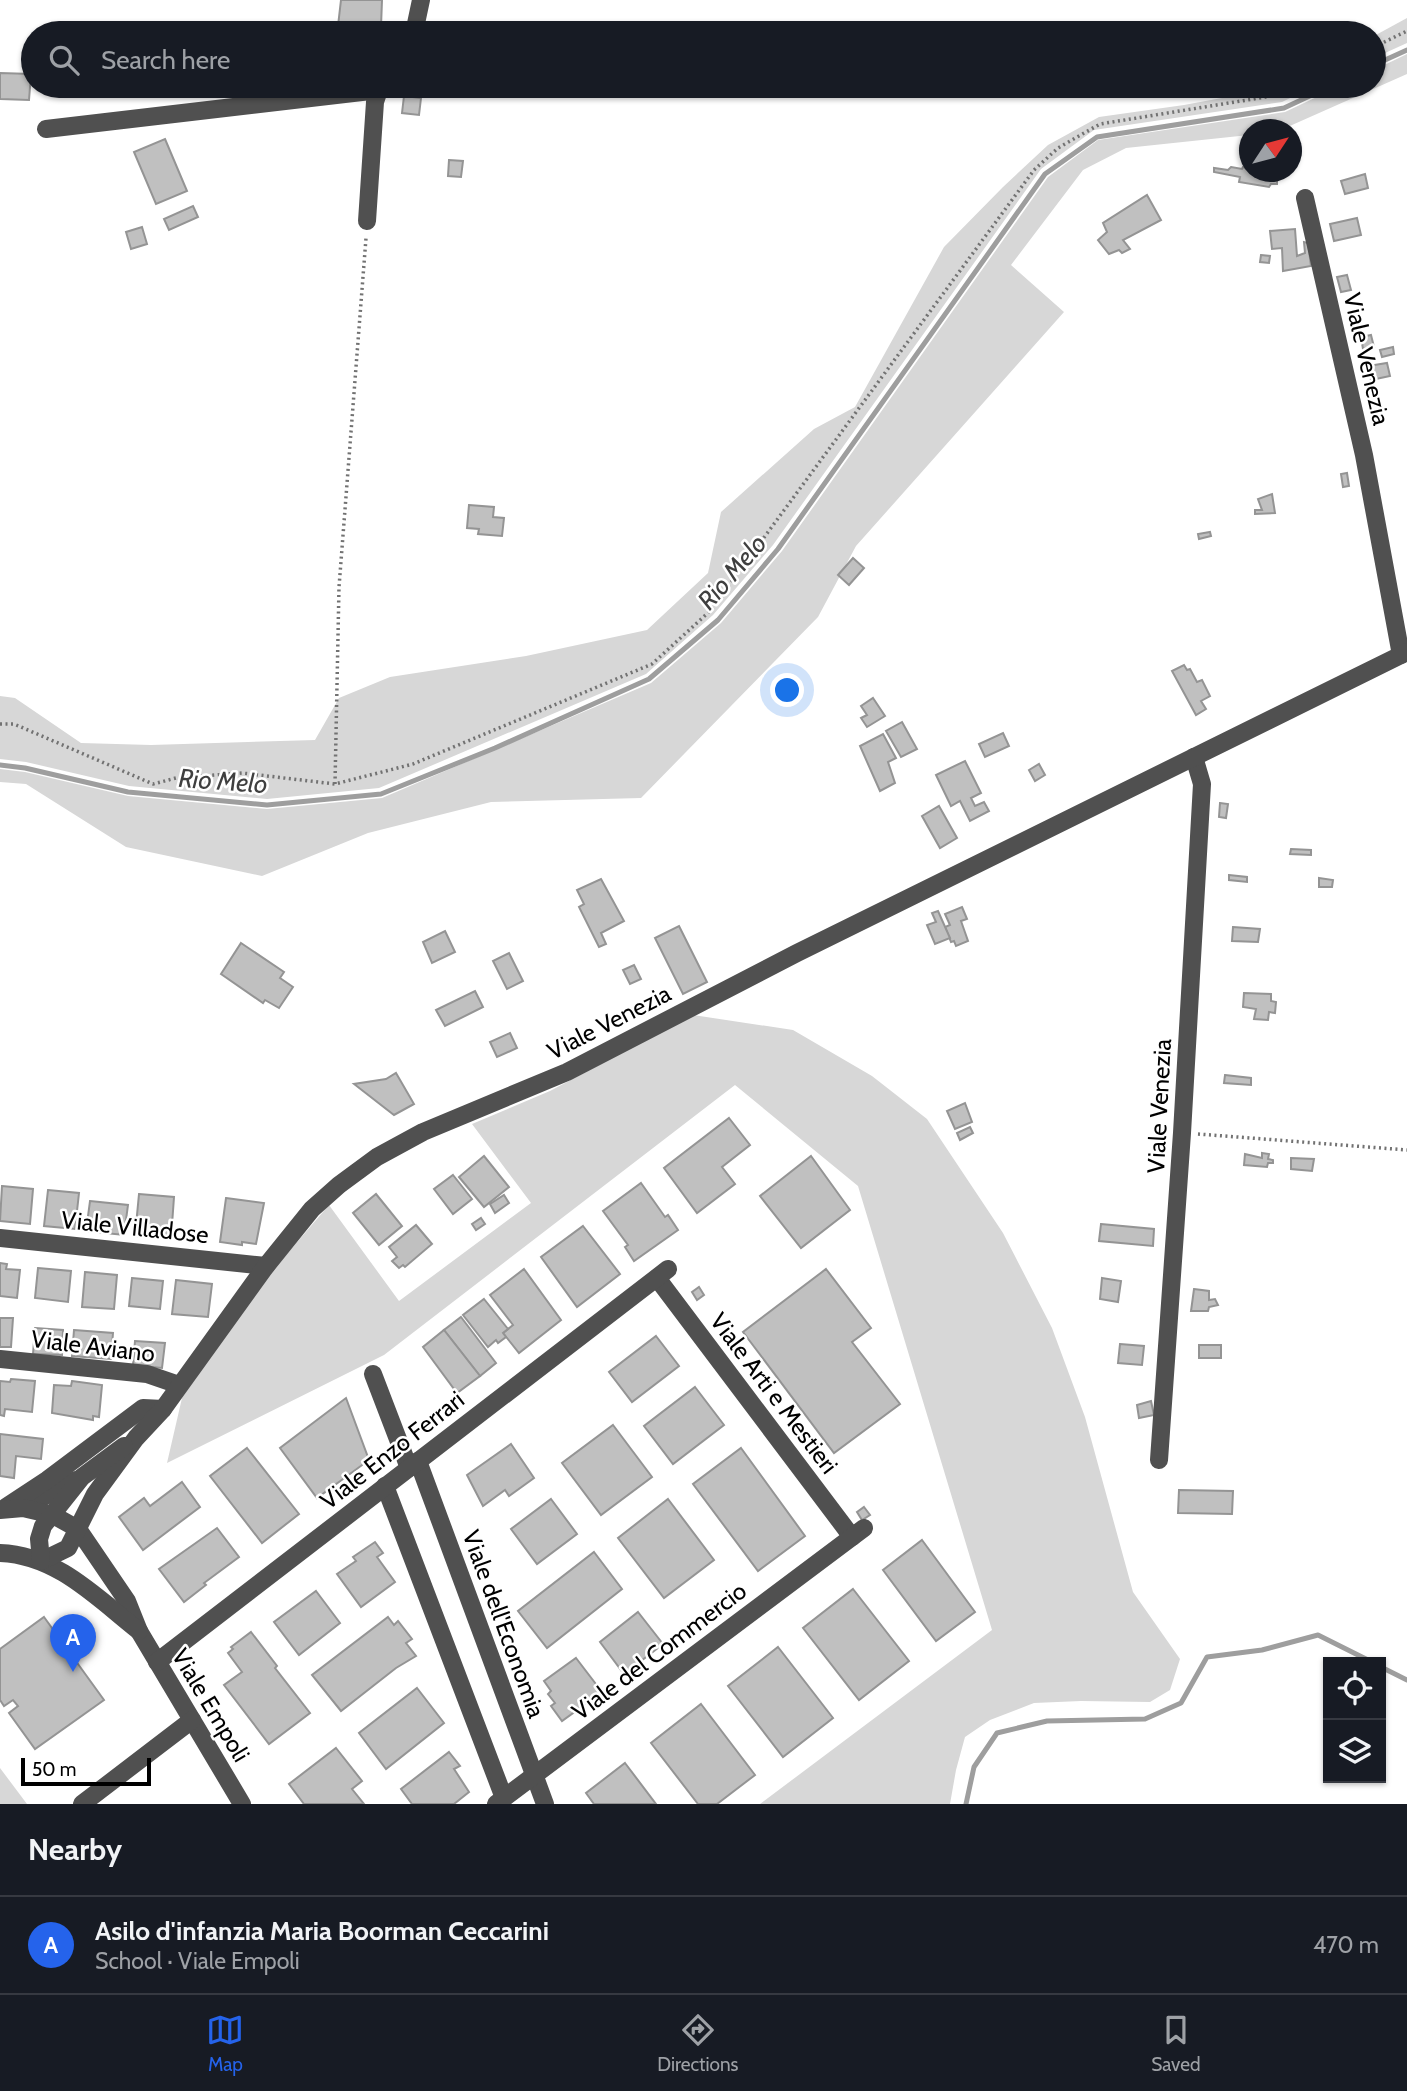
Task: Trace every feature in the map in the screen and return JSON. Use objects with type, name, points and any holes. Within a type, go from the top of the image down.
[{"type":"street","points":[[417,21],[421,0]]},
{"type":"street","points":[[46,129],[301,98]]},
{"type":"street","points":[[367,222],[377,98]]},
{"type":"street","name":"Viale Venezia","points":[[82,1477],[43,1527],[39,1539],[41,1561],[68,1548],[95,1494],[136,1438],[163,1409],[266,1266],[312,1209],[377,1157],[423,1132],[567,1072],[796,953],[1404,653],[1364,455],[1304,198]]},
{"type":"street","name":"Viale Venezia","points":[[1159,1460],[1182,1133],[1202,784],[1194,757]]},
{"type":"street","name":"Viale Villadose","points":[[0,1238],[266,1266]]},
{"type":"street","name":"Viale Enzo Ferrari","points":[[157,1662],[413,1464],[537,1380],[662,1273]]},
{"type":"street","name":"Viale Arti e Mestieri","points":[[662,1273],[858,1533]]},
{"type":"street","name":"Viale Aviano","points":[[0,1359],[147,1374],[179,1385]]},
{"type":"street","name":"Viale dell'Economia","points":[[373,1374],[413,1464],[545,1804]]},
{"type":"street","points":[[1,1509],[47,1480],[143,1408],[163,1409]]},
{"type":"street","name":"Viale Venezia","points":[[23,1508],[82,1477],[136,1438]]},
{"type":"street","points":[[385,1486],[500,1801]]},
{"type":"street","name":"Viale Venezia","points":[[1,1509],[23,1508],[53,1515],[78,1529]]},
{"type":"street","name":"Viale Empoli","points":[[78,1529],[127,1601],[139,1632],[192,1720],[234,1802]]},
{"type":"street","name":"Viale del Commercio","points":[[500,1801],[726,1623],[858,1533]]},
{"type":"street","points":[[0,1553],[15,1553],[41,1561]]},
{"type":"street","name":"Viale Empoli","points":[[41,1561],[87,1587],[139,1632]]},
{"type":"street","points":[[82,1804],[192,1720]]},
{"type":"path","points":[[1386,41],[1407,31]]},
{"type":"path","points":[[0,724],[14,724],[153,784],[176,778],[242,773],[335,784],[413,764],[652,664],[710,611],[1034,170],[1058,148],[1100,124],[1260,98]]},
{"type":"path","points":[[335,784],[339,587],[367,222]]},
{"type":"path","points":[[1182,1133],[1407,1150]]},
{"type":"shaded area","points":[[1407,18],[1407,43],[1386,53],[1386,29]]},
{"type":"shaded area","points":[[1407,54],[1407,74],[1386,83],[1386,64]]},
{"type":"shaded area","points":[[1222,98],[1290,98],[1282,102],[1094,130],[1041,169],[773,545],[713,615],[646,674],[379,788],[267,799],[129,786],[26,762],[0,759],[0,696],[15,698],[81,743],[151,745],[315,740],[339,698],[390,677],[526,656],[647,630],[708,573],[721,512],[814,429],[855,407],[944,247],[1003,187],[1048,145],[1099,117]]},
{"type":"shaded area","points":[[1315,98],[1353,98],[1302,121],[1239,119],[1239,136],[1126,148],[1083,170],[1011,265],[1064,312],[856,546],[818,617],[641,798],[491,802],[368,833],[262,876],[126,847],[26,784],[0,782],[0,769],[25,772],[128,796],[267,809],[382,798],[651,683],[721,623],[782,551],[1048,177],[1098,140],[1285,112]]},
{"type":"shaded area","points":[[693,1015],[793,1030],[872,1076],[927,1119],[1003,1233],[1052,1328],[1085,1417],[1133,1592],[1180,1659],[1170,1690],[1150,1702],[1034,1703],[990,1720],[965,1737],[950,1804],[760,1804],[992,1630],[858,1186],[735,1085],[384,1355],[167,1463],[182,1398],[255,1291],[329,1205],[399,1301],[531,1203],[472,1124],[550,1091]]},
{"type":"shaded area","points":[[0,1768],[27,1804],[0,1804]]},
{"type":"building","points":[[341,0],[382,0],[381,21],[339,21]]},
{"type":"building","points":[[0,73],[21,74],[21,98],[29,100],[0,99]]},
{"type":"building","points":[[404,98],[421,98],[419,115],[402,113]]},
{"type":"building","points":[[165,139],[187,191],[156,204],[134,152]]},
{"type":"building","points":[[449,160],[463,161],[461,177],[448,176]]},
{"type":"building","points":[[1231,167],[1239,168],[1239,177],[1214,172],[1214,168],[1228,170]]},
{"type":"building","points":[[1365,174],[1368,188],[1345,194],[1341,181]]},
{"type":"building","points":[[1239,182],[1277,182],[1269,187]]},
{"type":"building","points":[[1147,195],[1161,220],[1123,240],[1130,249],[1109,254],[1098,240],[1107,232],[1103,223]]},
{"type":"building","points":[[193,206],[198,217],[169,230],[164,219]]},
{"type":"building","points":[[1357,218],[1361,235],[1334,241],[1330,224]]},
{"type":"building","points":[[142,227],[147,244],[131,249],[126,232]]},
{"type":"building","points":[[1295,229],[1297,256],[1305,253],[1304,242],[1308,243],[1311,266],[1283,271],[1282,248],[1272,249],[1270,231]]},
{"type":"building","points":[[1261,255],[1270,256],[1269,263],[1260,262]]},
{"type":"building","points":[[1347,275],[1351,290],[1341,292],[1337,277]]},
{"type":"building","points":[[1371,335],[1374,347],[1363,349],[1361,337]]},
{"type":"building","points":[[1393,347],[1394,354],[1382,357],[1380,350]]},
{"type":"building","points":[[1387,363],[1390,376],[1371,380],[1368,366]]},
{"type":"building","points":[[1347,473],[1349,486],[1343,487],[1341,474]]},
{"type":"building","points":[[1272,494],[1275,513],[1255,514],[1255,510],[1262,510],[1258,499]]},
{"type":"building","points":[[469,505],[494,507],[493,517],[504,518],[502,536],[478,534],[479,529],[467,528]]},
{"type":"building","points":[[1210,532],[1211,536],[1199,539],[1198,534]]},
{"type":"building","points":[[853,558],[864,568],[849,585],[838,575]]},
{"type":"building","points":[[1184,665],[1187,670],[1190,669],[1197,682],[1202,680],[1210,696],[1201,701],[1206,709],[1196,715],[1172,671]]},
{"type":"building","points":[[873,698],[885,716],[867,727],[861,718],[867,715],[861,706]]},
{"type":"building","points":[[902,722],[917,749],[901,757],[886,731]]},
{"type":"building","points":[[1003,733],[1009,746],[985,757],[979,744]]},
{"type":"building","points":[[883,734],[896,758],[888,762],[895,783],[880,791],[860,746]]},
{"type":"building","points":[[965,761],[981,793],[971,798],[975,806],[984,802],[989,811],[970,821],[960,801],[951,806],[936,775]]},
{"type":"building","points":[[1039,764],[1045,775],[1035,781],[1029,770]]},
{"type":"building","points":[[1220,803],[1228,804],[1226,818],[1219,817]]},
{"type":"building","points":[[939,806],[957,838],[940,848],[922,816]]},
{"type":"building","points":[[1291,849],[1311,850],[1311,855],[1290,854]]},
{"type":"building","points":[[1229,875],[1247,877],[1247,882],[1229,880]]},
{"type":"building","points":[[1319,878],[1333,880],[1332,887],[1319,887]]},
{"type":"building","points":[[601,879],[624,921],[601,933],[606,944],[599,947],[579,907],[584,904],[577,890]]},
{"type":"building","points":[[962,907],[967,919],[961,921],[968,941],[956,946],[954,941],[951,942],[945,927],[950,925],[945,914]]},
{"type":"building","points":[[938,911],[950,938],[935,944],[927,925],[936,922],[932,913]]},
{"type":"building","points":[[679,926],[707,982],[683,994],[655,938]]},
{"type":"building","points":[[1233,927],[1260,929],[1258,942],[1232,941]]},
{"type":"building","points":[[445,931],[455,952],[432,963],[423,942]]},
{"type":"building","points":[[241,943],[284,972],[280,978],[293,987],[279,1008],[265,1000],[263,1003],[221,974]]},
{"type":"building","points":[[509,953],[523,981],[507,989],[493,961]]},
{"type":"building","points":[[634,965],[641,979],[630,984],[623,970]]},
{"type":"building","points":[[475,991],[483,1007],[445,1026],[436,1010]]},
{"type":"building","points":[[1244,993],[1271,994],[1271,1001],[1276,1002],[1275,1013],[1269,1012],[1268,1020],[1254,1019],[1256,1009],[1243,1007]]},
{"type":"building","points":[[510,1033],[517,1048],[497,1057],[490,1042]]},
{"type":"building","points":[[396,1073],[414,1104],[394,1115],[354,1084],[386,1079]]},
{"type":"building","points":[[1225,1075],[1251,1078],[1251,1085],[1224,1083]]},
{"type":"building","points":[[965,1103],[972,1122],[955,1129],[947,1111]]},
{"type":"building","points":[[729,1118],[750,1145],[722,1167],[735,1184],[697,1213],[664,1168]]},
{"type":"building","points":[[970,1127],[973,1133],[960,1140],[957,1133]]},
{"type":"building","points":[[1262,1153],[1269,1154],[1268,1159],[1273,1160],[1273,1163],[1268,1163],[1267,1167],[1244,1165],[1245,1154],[1262,1158]]},
{"type":"building","points":[[484,1156],[509,1187],[484,1207],[459,1177]]},
{"type":"building","points":[[811,1156],[850,1210],[801,1248],[760,1196]]},
{"type":"building","points":[[1291,1158],[1314,1159],[1312,1171],[1291,1169]]},
{"type":"building","points":[[453,1175],[472,1199],[453,1214],[434,1189]]},
{"type":"building","points":[[641,1183],[665,1217],[668,1215],[678,1230],[634,1261],[625,1247],[628,1245],[603,1211]]},
{"type":"building","points":[[2,1186],[33,1189],[30,1224],[0,1221]]},
{"type":"building","points":[[48,1190],[79,1193],[75,1229],[44,1226]]},
{"type":"building","points":[[139,1194],[174,1197],[171,1239],[135,1236]]},
{"type":"building","points":[[376,1194],[402,1226],[379,1245],[353,1213]]},
{"type":"building","points":[[504,1195],[509,1203],[495,1213],[490,1204]]},
{"type":"building","points":[[226,1198],[264,1203],[256,1244],[220,1242]]},
{"type":"building","points":[[90,1201],[128,1205],[124,1235],[86,1231]]},
{"type":"building","points":[[481,1218],[485,1224],[476,1230],[472,1224]]},
{"type":"building","points":[[1101,1224],[1154,1229],[1153,1246],[1099,1241]]},
{"type":"building","points":[[416,1225],[432,1244],[405,1267],[403,1265],[399,1268],[392,1261],[397,1257],[389,1247]]},
{"type":"building","points":[[583,1226],[620,1274],[577,1307],[541,1257]]},
{"type":"building","points":[[0,1263],[7,1264],[6,1269],[20,1270],[17,1298],[0,1296]]},
{"type":"building","points":[[38,1268],[71,1271],[68,1302],[35,1298]]},
{"type":"building","points":[[524,1269],[561,1320],[519,1353],[503,1333],[513,1325],[490,1295]]},
{"type":"building","points":[[826,1269],[871,1328],[852,1342],[900,1404],[834,1453],[743,1332]]},
{"type":"building","points":[[85,1272],[117,1275],[114,1309],[82,1307]]},
{"type":"building","points":[[132,1278],[163,1281],[160,1309],[129,1306]]},
{"type":"building","points":[[1102,1278],[1121,1281],[1118,1302],[1100,1299]]},
{"type":"building","points":[[176,1280],[212,1284],[208,1317],[172,1314]]},
{"type":"building","points":[[699,1287],[704,1295],[697,1300],[692,1292]]},
{"type":"building","points":[[1194,1289],[1209,1291],[1209,1300],[1215,1299],[1218,1305],[1209,1307],[1208,1311],[1191,1311]]},
{"type":"building","points":[[484,1299],[508,1329],[503,1333],[506,1337],[498,1343],[496,1340],[488,1347],[463,1315]]},
{"type":"building","points":[[461,1317],[496,1363],[480,1376],[444,1330]]},
{"type":"building","points":[[0,1318],[13,1318],[11,1347],[0,1347]]},
{"type":"building","points":[[35,1328],[63,1330],[62,1355],[33,1354]]},
{"type":"building","points":[[74,1330],[113,1333],[111,1359],[72,1356]]},
{"type":"building","points":[[444,1330],[480,1376],[457,1393],[423,1347]]},
{"type":"building","points":[[656,1336],[679,1366],[632,1402],[609,1372]]},
{"type":"building","points":[[135,1341],[165,1343],[162,1368],[133,1365]]},
{"type":"building","points":[[1120,1344],[1144,1346],[1142,1365],[1118,1363]]},
{"type":"building","points":[[1199,1345],[1221,1345],[1221,1358],[1199,1358]]},
{"type":"building","points":[[11,1379],[35,1381],[32,1412],[5,1409],[4,1416],[0,1415],[0,1381],[10,1382]]},
{"type":"building","points":[[72,1381],[102,1385],[99,1417],[93,1416],[93,1420],[52,1413],[54,1385],[71,1386]]},
{"type":"building","points":[[695,1387],[724,1425],[673,1464],[644,1426]]},
{"type":"building","points":[[346,1398],[369,1460],[317,1498],[280,1448]]},
{"type":"building","points":[[1151,1401],[1154,1415],[1139,1418],[1137,1405]]},
{"type":"building","points":[[613,1425],[652,1477],[601,1515],[562,1463]]},
{"type":"building","points":[[0,1434],[43,1439],[41,1459],[16,1456],[14,1478],[0,1476]]},
{"type":"building","points":[[511,1444],[534,1478],[509,1496],[505,1490],[483,1506],[467,1475]]},
{"type":"building","points":[[247,1448],[299,1514],[262,1543],[210,1476]]},
{"type":"building","points":[[741,1448],[805,1536],[758,1571],[693,1484]]},
{"type":"building","points":[[182,1482],[200,1507],[143,1550],[119,1517],[144,1498],[150,1506]]},
{"type":"building","points":[[1179,1490],[1233,1491],[1232,1514],[1178,1513]]},
{"type":"building","points":[[551,1499],[577,1534],[537,1564],[511,1529]]},
{"type":"building","points":[[668,1499],[714,1560],[664,1598],[618,1538]]},
{"type":"building","points":[[864,1507],[870,1515],[862,1520],[857,1512]]},
{"type":"building","points":[[217,1528],[239,1557],[184,1602],[159,1569]]},
{"type":"building","points":[[922,1540],[975,1612],[936,1641],[883,1570]]},
{"type":"building","points":[[375,1542],[383,1553],[377,1557],[395,1582],[361,1607],[337,1574],[356,1561],[353,1557]]},
{"type":"building","points":[[594,1552],[622,1589],[547,1648],[518,1611]]},
{"type":"building","points":[[853,1589],[909,1661],[859,1700],[803,1628]]},
{"type":"building","points":[[316,1591],[340,1623],[299,1655],[274,1622]]},
{"type":"building","points":[[638,1612],[663,1644],[624,1674],[600,1642]]},
{"type":"building","points":[[44,1617],[104,1700],[35,1749],[9,1713],[18,1706],[13,1700],[4,1706],[0,1700],[0,1649]]},
{"type":"building","points":[[388,1617],[394,1625],[398,1621],[412,1639],[406,1643],[416,1656],[396,1668],[341,1711],[312,1675]]},
{"type":"building","points":[[251,1632],[310,1713],[269,1744],[224,1685],[242,1672],[228,1653],[233,1649],[231,1647]]},
{"type":"building","points":[[778,1647],[833,1718],[783,1757],[728,1686]]},
{"type":"building","points":[[576,1658],[602,1692],[562,1721],[551,1706],[555,1703],[548,1694],[551,1691],[544,1681]]},
{"type":"building","points":[[417,1688],[444,1723],[386,1769],[359,1733]]},
{"type":"building","points":[[701,1704],[755,1775],[717,1804],[698,1804],[651,1743]]},
{"type":"building","points":[[336,1748],[362,1781],[352,1789],[364,1804],[304,1804],[289,1784]]},
{"type":"building","points":[[449,1752],[460,1766],[454,1769],[469,1792],[454,1804],[412,1804],[401,1789]]},
{"type":"building","points":[[625,1763],[656,1804],[594,1804],[586,1793]]},
{"type":"waterway","name":"Rio Melo","points":[[1386,60],[1407,50]]},
{"type":"waterway","name":"Rio Melo","points":[[0,765],[25,768],[128,792],[267,805],[381,794],[495,748],[649,679],[718,620],[778,549],[1045,174],[1097,137],[1284,108],[1305,98]]},
{"type":"waterway","points":[[966,1804],[974,1767],[997,1733],[1047,1721],[1145,1719],[1181,1703],[1207,1657],[1262,1650],[1318,1635],[1362,1657]]},
{"type":"waterway","points":[[1386,1670],[1407,1680]]},
{"type":"place","name":"Asilo d'infanzia Maria Boorman Ceccarini","points":[[73,1672]]}]
